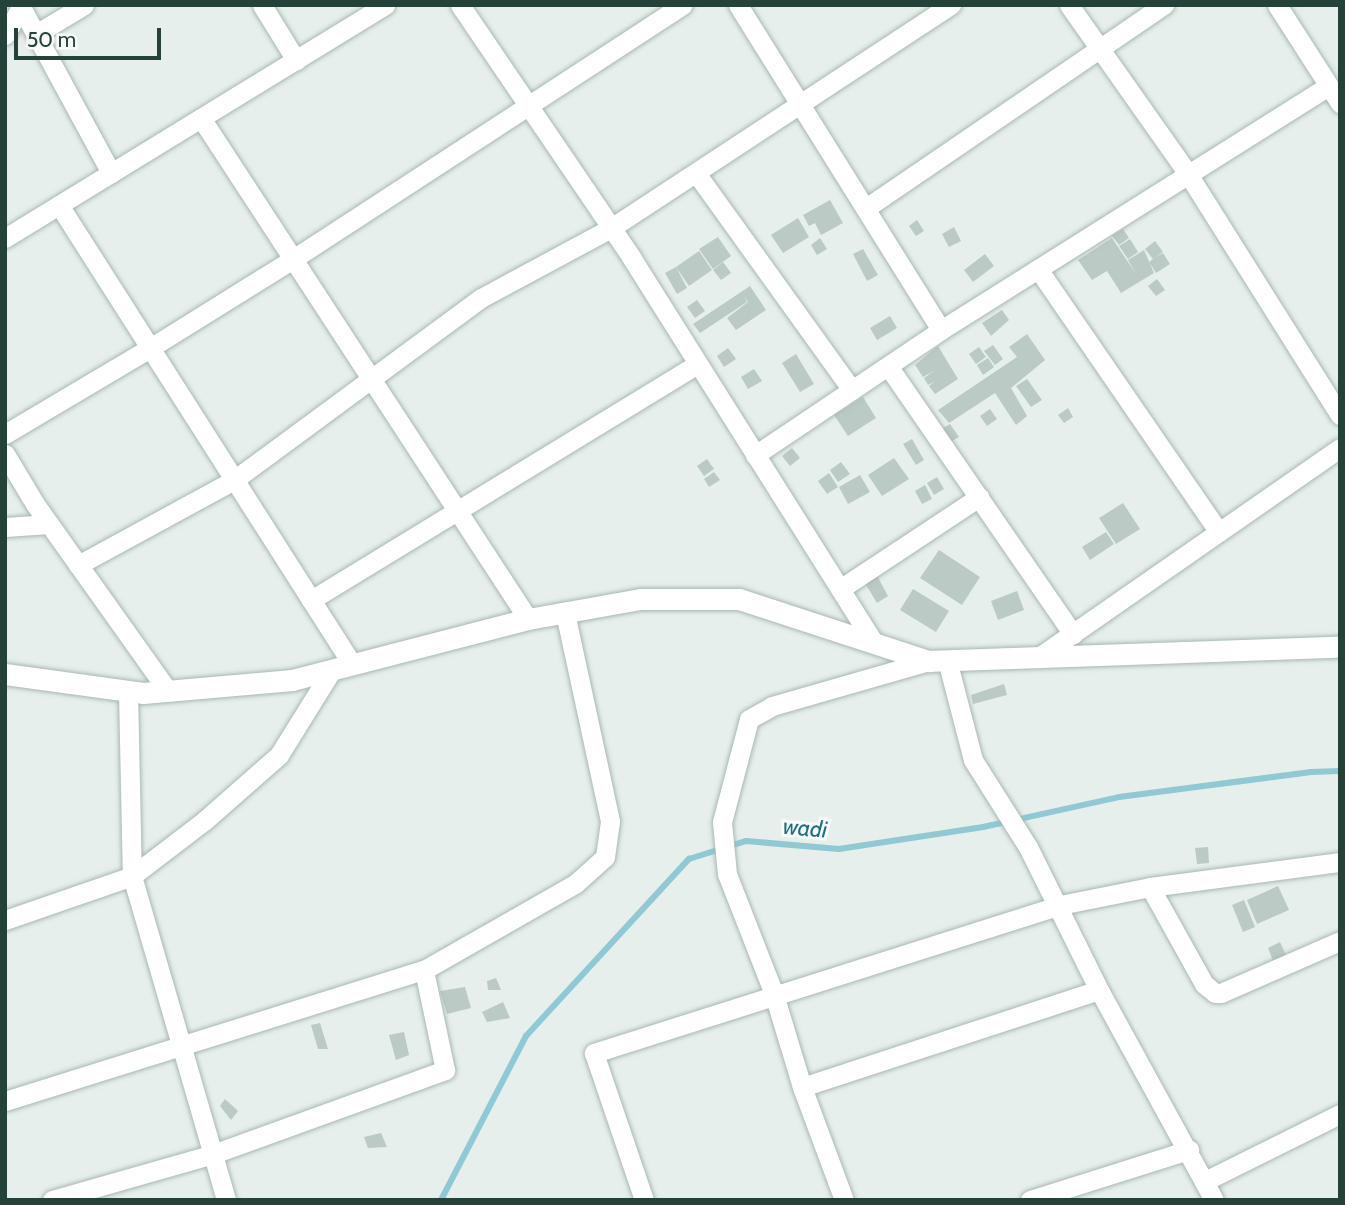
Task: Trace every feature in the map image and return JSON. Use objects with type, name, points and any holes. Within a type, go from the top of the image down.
[{"type":"street","points":[[36,34],[84,5]]},
{"type":"street","points":[[262,5],[296,60]]},
{"type":"street","points":[[5,238],[385,5]]},
{"type":"street","points":[[460,5],[611,228],[873,642]]},
{"type":"street","points":[[5,434],[293,259],[682,5]]},
{"type":"street","points":[[738,5],[941,330]]},
{"type":"street","points":[[78,565],[234,480],[372,381],[481,298],[611,228],[802,106],[951,5]]},
{"type":"street","points":[[1069,5],[1188,174],[1340,415]]},
{"type":"street","points":[[866,208],[1164,5]]},
{"type":"street","points":[[1277,5],[1340,103]]},
{"type":"street","points":[[21,6],[111,173]]},
{"type":"street","points":[[5,35],[21,6]]},
{"type":"street","points":[[755,454],[941,330],[1328,86]]},
{"type":"street","points":[[201,118],[528,619]]},
{"type":"street","points":[[696,173],[852,390]]},
{"type":"street","points":[[59,205],[311,600],[342,667]]},
{"type":"street","points":[[1038,269],[1219,532]]},
{"type":"street","points":[[311,600],[698,364]]},
{"type":"street","points":[[888,366],[1073,634]]},
{"type":"street","points":[[1039,657],[1340,448]]},
{"type":"street","points":[[5,454],[49,524],[167,690]]},
{"type":"street","points":[[840,589],[979,497]]},
{"type":"street","points":[[5,527],[49,524]]},
{"type":"street","points":[[5,674],[135,692],[292,680],[528,619],[640,599],[739,599],[938,660]]},
{"type":"street","points":[[5,1101],[424,970],[575,884],[605,857],[610,821],[565,612]]},
{"type":"street","points":[[844,1200],[802,1087],[774,994],[727,874],[722,822],[749,719],[784,702],[938,660],[1340,647]]},
{"type":"street","points":[[938,660],[973,760],[1028,847],[1060,905],[1099,990],[1214,1200]]},
{"type":"street","points":[[5,920],[132,876],[204,821],[279,755],[342,667]]},
{"type":"street","points":[[135,692],[132,876],[226,1200]]},
{"type":"street","points":[[644,1200],[594,1053],[1060,905],[1150,887],[1340,862]]},
{"type":"street","points":[[1150,887],[1204,985],[1215,993],[1221,993],[1340,941]]},
{"type":"street","points":[[52,1200],[213,1154],[445,1070],[424,970]]},
{"type":"street","points":[[802,1087],[1099,990]]},
{"type":"street","points":[[1205,1181],[1340,1114]]},
{"type":"street","points":[[1030,1200],[1189,1150]]},
{"type":"building","points":[[830,200],[843,223],[821,235],[815,223],[809,226],[803,215]]},
{"type":"building","points":[[798,218],[809,237],[783,253],[771,235]]},
{"type":"building","points":[[917,220],[924,231],[916,236],[909,226]]},
{"type":"building","points":[[954,227],[961,241],[949,247],[942,234]]},
{"type":"building","points":[[1123,229],[1129,238],[1119,245],[1112,236]]},
{"type":"building","points":[[718,237],[731,256],[713,269],[699,249]]},
{"type":"building","points":[[820,238],[827,249],[817,255],[811,245]]},
{"type":"building","points":[[1112,238],[1136,274],[1128,260],[1144,250],[1154,273],[1121,293],[1107,271],[1092,280],[1078,260]]},
{"type":"building","points":[[1130,239],[1138,252],[1128,259],[1119,246]]},
{"type":"building","points":[[1155,241],[1163,252],[1155,257],[1163,253],[1170,264],[1156,273],[1149,262],[1153,259],[1145,249]]},
{"type":"building","points":[[863,249],[878,275],[867,281],[853,254]]},
{"type":"building","points":[[699,251],[712,270],[689,286],[676,267]]},
{"type":"building","points":[[985,254],[994,266],[973,282],[964,270]]},
{"type":"building","points":[[723,262],[731,273],[721,280],[713,270]]},
{"type":"building","points":[[676,267],[687,288],[677,294],[665,273]]},
{"type":"building","points":[[1157,279],[1165,290],[1156,296],[1148,286]]},
{"type":"building","points":[[750,286],[766,310],[736,330],[727,318],[748,302],[744,296],[747,302],[700,333],[693,324]]},
{"type":"building","points":[[697,300],[705,311],[695,318],[687,307]]},
{"type":"building","points":[[1002,310],[1009,320],[991,336],[982,323]]},
{"type":"building","points":[[890,316],[897,328],[877,340],[870,328]]},
{"type":"building","points":[[1027,334],[1045,360],[1011,388],[1027,416],[1016,425],[995,393],[949,423],[938,410],[1017,357],[1009,347]]},
{"type":"building","points":[[993,345],[1003,359],[995,365],[984,351]]},
{"type":"building","points":[[938,346],[958,379],[935,394],[929,386],[935,381],[928,385],[924,378],[935,370],[923,377],[915,365]]},
{"type":"building","points":[[979,347],[986,357],[976,364],[969,354]]},
{"type":"building","points":[[728,348],[736,359],[724,367],[717,356]]},
{"type":"building","points":[[796,354],[814,384],[800,392],[782,363]]},
{"type":"building","points":[[988,358],[994,367],[983,375],[977,365]]},
{"type":"building","points":[[754,369],[762,381],[748,389],[741,377]]},
{"type":"building","points":[[1027,379],[1042,400],[1031,407],[1016,386]]},
{"type":"building","points":[[863,397],[876,418],[848,436],[834,415]]},
{"type":"building","points":[[1068,408],[1073,417],[1064,423],[1058,415]]},
{"type":"building","points":[[990,409],[997,419],[987,426],[980,416]]},
{"type":"building","points":[[950,424],[959,437],[950,442],[942,429]]},
{"type":"building","points":[[912,439],[924,460],[916,465],[903,444]]},
{"type":"building","points":[[792,448],[800,458],[790,466],[782,456]]},
{"type":"building","points":[[894,458],[909,479],[882,496],[868,475]]},
{"type":"building","points":[[707,459],[714,469],[704,476],[697,466]]},
{"type":"building","points":[[841,462],[850,474],[838,482],[830,470]]},
{"type":"building","points":[[714,472],[720,480],[709,487],[704,479]]},
{"type":"building","points":[[829,473],[838,487],[827,494],[818,481]]},
{"type":"building","points":[[860,475],[870,492],[848,504],[839,487]]},
{"type":"building","points":[[937,477],[944,489],[934,495],[927,483]]},
{"type":"building","points":[[925,485],[932,499],[922,504],[915,491]]},
{"type":"building","points":[[1123,503],[1140,529],[1116,544],[1099,518]]},
{"type":"building","points":[[1106,532],[1114,544],[1090,560],[1082,547]]},
{"type":"building","points":[[939,550],[980,577],[962,605],[920,578]]},
{"type":"building","points":[[875,572],[888,596],[877,603],[863,580]]},
{"type":"building","points":[[913,589],[949,611],[936,632],[900,610]]},
{"type":"building","points":[[1017,591],[1024,610],[998,620],[991,601]]},
{"type":"building","points":[[1004,684],[1007,695],[973,704],[971,695]]},
{"type":"building","points":[[1208,847],[1209,863],[1197,864],[1195,848]]},
{"type":"building","points":[[1278,886],[1289,910],[1257,924],[1247,900]]},
{"type":"building","points":[[1244,900],[1255,927],[1243,932],[1232,905]]},
{"type":"building","points":[[1280,942],[1287,957],[1274,963],[1268,948]]},
{"type":"building","points":[[496,978],[501,990],[488,990],[487,981]]},
{"type":"building","points":[[465,987],[471,1008],[447,1014],[440,991]]},
{"type":"building","points":[[503,1002],[510,1018],[487,1022],[482,1012]]},
{"type":"building","points":[[320,1023],[328,1049],[318,1049],[311,1025]]},
{"type":"building","points":[[404,1032],[409,1055],[396,1060],[389,1035]]},
{"type":"building","points":[[225,1099],[238,1111],[231,1120],[220,1106]]},
{"type":"building","points":[[381,1133],[387,1147],[368,1148],[364,1137]]},
{"type":"waterway","name":"wadi","points":[[441,1200],[526,1036],[689,859],[746,841],[839,849],[983,827],[1119,797],[1311,772],[1340,771]]}]
